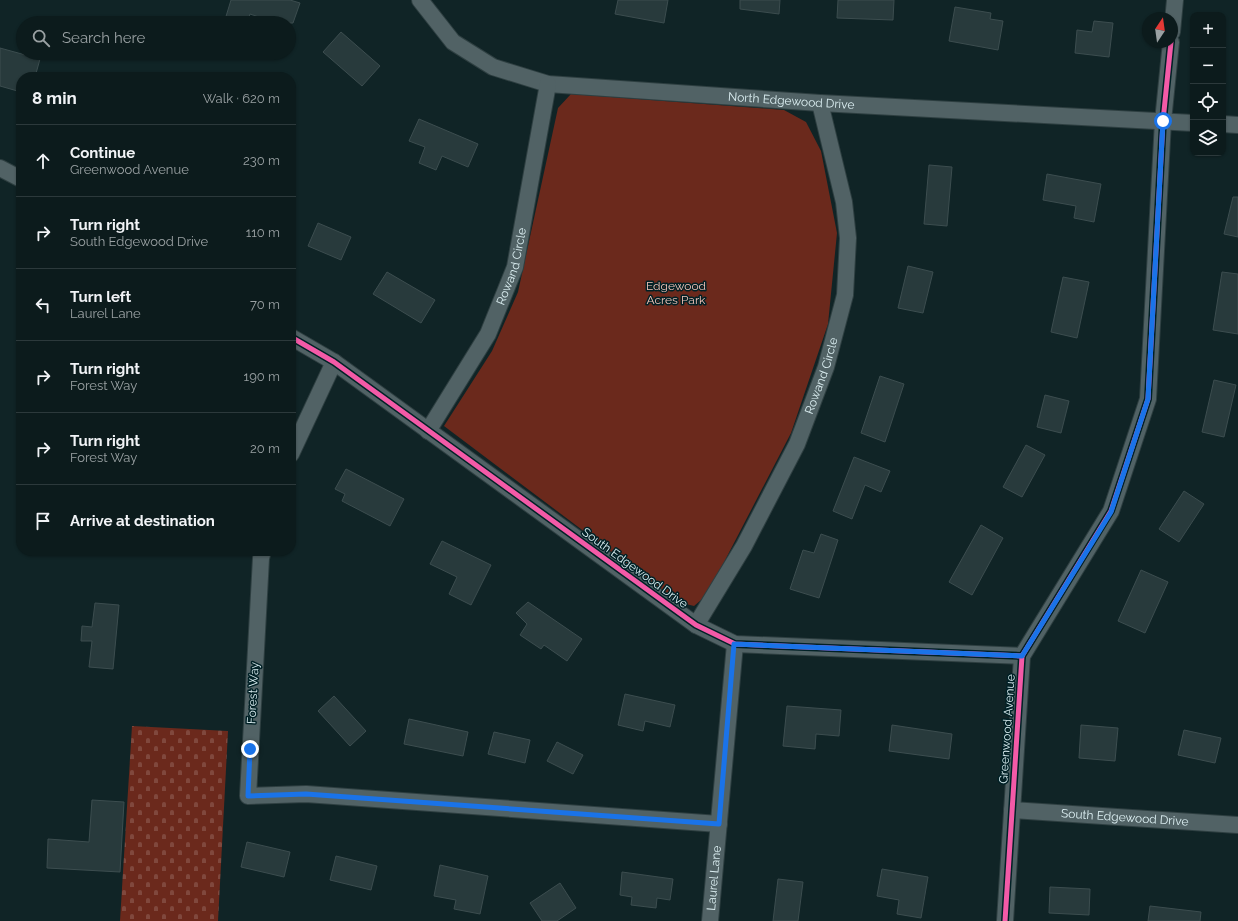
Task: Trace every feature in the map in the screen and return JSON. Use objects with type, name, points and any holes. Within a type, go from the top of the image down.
[{"type":"street","name":"North Edgewood Drive","points":[[420,0],[453,42],[494,67],[548,84],[820,103],[1190,123]]},
{"type":"street","points":[[1174,12],[1175,0]]},
{"type":"street","name":"Greenwood Avenue","points":[[1005,921],[1022,656],[1111,512],[1148,399],[1163,121],[1170,48]]},
{"type":"street","name":"Rowand Circle","points":[[428,431],[488,334],[515,267],[548,84]]},
{"type":"street","name":"Rowand Circle","points":[[696,625],[744,546],[797,444],[826,367],[845,295],[848,238],[844,202],[820,103]]},
{"type":"street","points":[[1226,124],[1238,125]]},
{"type":"street","points":[[0,168],[16,177]]},
{"type":"street","name":"South Edgewood Drive","points":[[296,340],[334,362],[696,625],[734,644],[1022,656]]},
{"type":"street","points":[[296,443],[334,362]]},
{"type":"street","name":"Forest Way","points":[[262,556],[255,647],[248,796],[306,794],[719,824]]},
{"type":"street","name":"Laurel Lane","points":[[710,921],[734,644]]},
{"type":"street","name":"South Edgewood Drive","points":[[1012,810],[1238,825]]},
{"type":"green space","name":"Edgewood Acres Park","points":[[571,94],[784,110],[806,122],[821,151],[837,233],[828,324],[791,433],[707,595],[694,606],[678,602],[444,426],[492,351],[518,292],[558,108]]},
{"type":"green space","points":[[132,726],[228,731],[218,921],[120,921]]},
{"type":"building","points":[[231,0],[290,0],[300,3],[295,16],[256,16],[250,14],[249,16],[226,16]]},
{"type":"building","points":[[618,0],[668,0],[664,23],[615,14]]},
{"type":"building","points":[[740,0],[780,0],[779,14],[740,9]]},
{"type":"building","points":[[838,0],[894,0],[893,20],[837,18]]},
{"type":"building","points":[[955,7],[991,13],[990,19],[1003,21],[998,50],[949,41]]},
{"type":"building","points":[[1094,21],[1113,23],[1109,57],[1075,53],[1077,30],[1092,32]]},
{"type":"building","points":[[341,32],[380,66],[362,86],[323,52]]},
{"type":"building","points":[[0,48],[16,52],[16,60],[40,60],[36,72],[16,72],[16,91],[0,86]]},
{"type":"building","points":[[419,119],[478,144],[468,167],[442,156],[436,170],[419,163],[425,147],[409,141]]},
{"type":"building","points":[[929,165],[952,167],[947,226],[924,224]]},
{"type":"building","points":[[1047,174],[1101,184],[1094,222],[1074,218],[1076,206],[1043,200]]},
{"type":"building","points":[[1233,197],[1238,197],[1238,237],[1224,234]]},
{"type":"building","points":[[318,223],[351,237],[341,260],[308,246]]},
{"type":"building","points":[[908,266],[933,272],[923,313],[898,308]]},
{"type":"building","points":[[387,272],[435,300],[421,323],[373,294]]},
{"type":"building","points":[[1222,272],[1238,274],[1238,334],[1213,330]]},
{"type":"building","points":[[1063,277],[1089,282],[1077,338],[1051,332]]},
{"type":"building","points":[[880,376],[904,384],[885,442],[861,433]]},
{"type":"building","points":[[1214,380],[1236,385],[1224,437],[1202,432]]},
{"type":"building","points":[[1045,395],[1069,401],[1061,433],[1037,427]]},
{"type":"building","points":[[1026,445],[1045,455],[1022,497],[1003,487]]},
{"type":"building","points":[[854,457],[890,471],[881,492],[865,485],[852,519],[833,511]]},
{"type":"building","points":[[346,469],[404,499],[390,526],[342,501],[345,494],[335,489]]},
{"type":"building","points":[[1184,491],[1204,504],[1179,542],[1159,529]]},
{"type":"building","points":[[981,525],[1003,538],[972,595],[949,582]]},
{"type":"building","points":[[821,534],[838,540],[819,598],[790,589],[803,550],[814,553]]},
{"type":"building","points":[[442,541],[491,565],[471,605],[449,594],[457,577],[430,564]]},
{"type":"building","points":[[1141,570],[1168,582],[1145,633],[1118,621]]},
{"type":"building","points":[[528,602],[582,639],[567,661],[544,645],[541,649],[520,635],[527,624],[516,613]]},
{"type":"building","points":[[95,603],[119,605],[113,669],[89,667],[92,641],[81,641],[82,626],[92,627]]},
{"type":"building","points":[[625,694],[675,705],[670,727],[645,721],[643,731],[618,725]]},
{"type":"building","points":[[334,696],[366,731],[350,746],[318,711]]},
{"type":"building","points":[[787,706],[841,710],[839,736],[816,734],[815,749],[783,746]]},
{"type":"building","points":[[409,719],[468,732],[463,756],[404,744]]},
{"type":"building","points":[[892,725],[952,734],[949,759],[889,751]]},
{"type":"building","points":[[1081,725],[1118,728],[1115,761],[1079,758]]},
{"type":"building","points":[[1184,730],[1221,738],[1215,763],[1178,755]]},
{"type":"building","points":[[494,732],[530,740],[525,763],[488,754]]},
{"type":"building","points":[[557,742],[583,755],[573,774],[547,761]]},
{"type":"building","points":[[92,800],[124,802],[120,872],[47,868],[48,839],[89,842]]},
{"type":"building","points":[[247,842],[290,852],[284,877],[241,867]]},
{"type":"building","points":[[336,856],[377,866],[371,890],[330,880]]},
{"type":"building","points":[[440,865],[488,876],[480,914],[454,909],[456,900],[434,896]]},
{"type":"building","points":[[882,869],[928,877],[921,918],[897,914],[899,900],[877,896]]},
{"type":"building","points":[[622,872],[673,879],[670,900],[657,898],[656,908],[631,905],[632,897],[620,895]]},
{"type":"building","points":[[778,879],[803,882],[798,921],[773,921]]},
{"type":"building","points":[[560,883],[576,908],[557,921],[542,921],[530,903]]},
{"type":"building","points":[[1050,887],[1090,889],[1089,915],[1049,913]]},
{"type":"building","points":[[1150,906],[1201,912],[1200,921],[1148,921]]},
{"type":"cycle path","points":[[1005,921],[1022,656],[1111,511],[1148,399],[1163,121],[1170,48]]},
{"type":"cycle path","points":[[296,340],[334,362],[696,625],[735,644],[1022,656]]},
{"type":"route","points":[[250,749],[248,796],[306,794],[719,824],[734,644],[1022,656],[1111,512],[1148,399],[1163,121]]}]
